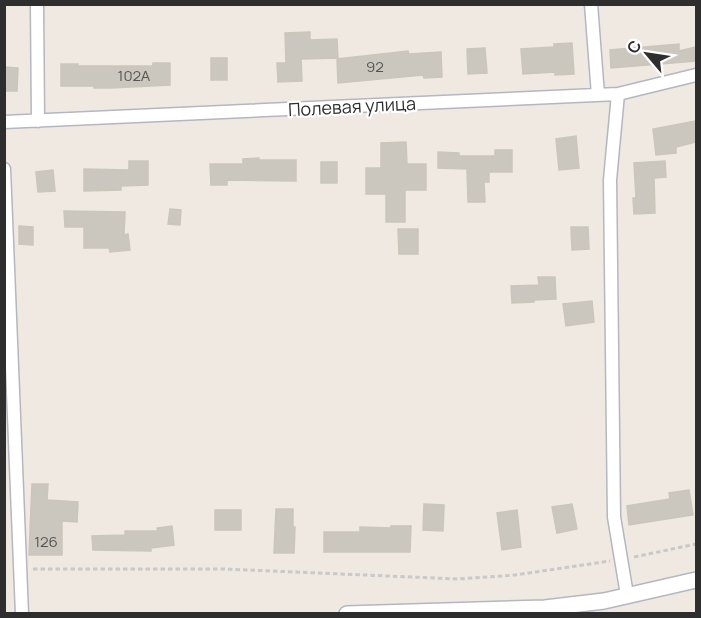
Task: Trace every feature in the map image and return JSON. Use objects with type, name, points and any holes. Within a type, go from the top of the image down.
[{"type":"street","points":[[37,4],[38,121]]},
{"type":"street","points":[[591,4],[598,95]]},
{"type":"street","name":"Полевая улица","points":[[4,122],[618,94],[696,75]]},
{"type":"street","points":[[618,94],[610,180],[614,517],[627,595]]},
{"type":"street","points":[[4,169],[22,614]]},
{"type":"street","points":[[347,614],[546,611],[602,607],[627,595],[696,580]]},
{"type":"path","points":[[21,569],[225,569],[459,579],[515,575],[621,560],[696,544]]},
{"type":"building","points":[[310,32],[310,40],[337,39],[338,58],[301,59],[302,81],[278,82],[277,63],[286,63],[285,33]]},
{"type":"building","points":[[572,43],[574,74],[555,75],[555,72],[523,74],[521,49],[554,47],[554,44]]},
{"type":"building","points":[[679,44],[679,51],[696,47],[696,61],[611,68],[610,50]]},
{"type":"building","points":[[485,48],[487,73],[468,74],[467,49]]},
{"type":"building","points":[[408,51],[409,54],[441,52],[442,77],[424,78],[423,75],[338,83],[337,59]]},
{"type":"building","points":[[211,58],[227,58],[227,80],[211,80]]},
{"type":"building","points":[[153,63],[170,63],[170,85],[111,88],[61,86],[61,64],[153,66]]},
{"type":"building","points":[[4,67],[18,68],[17,91],[4,91]]},
{"type":"building","points":[[696,121],[696,142],[676,147],[676,153],[656,155],[653,129]]},
{"type":"building","points":[[576,136],[579,168],[559,170],[556,139]]},
{"type":"building","points":[[406,142],[407,164],[426,164],[426,190],[405,190],[405,222],[386,222],[386,194],[366,194],[366,168],[381,168],[381,143]]},
{"type":"building","points":[[495,150],[512,150],[512,172],[489,172],[489,182],[484,182],[485,202],[468,202],[467,169],[438,168],[438,152],[459,153],[459,156],[495,156]]},
{"type":"building","points":[[259,158],[259,160],[296,160],[296,181],[227,180],[227,185],[211,185],[210,164],[243,164],[243,159]]},
{"type":"building","points":[[129,161],[148,161],[148,185],[121,186],[121,190],[84,191],[84,169],[129,170]]},
{"type":"building","points":[[665,161],[666,177],[654,178],[655,213],[634,214],[633,198],[636,198],[634,163]]},
{"type":"building","points":[[321,162],[337,162],[337,183],[321,183]]},
{"type":"building","points":[[53,170],[55,191],[38,192],[36,172]]},
{"type":"building","points":[[170,209],[181,210],[180,225],[168,224]]},
{"type":"building","points":[[64,211],[125,212],[124,235],[128,234],[130,250],[110,252],[109,248],[84,248],[84,227],[65,227]]},
{"type":"building","points":[[19,226],[33,227],[33,245],[19,244]]},
{"type":"building","points":[[571,227],[588,227],[589,249],[572,250]]},
{"type":"building","points":[[398,229],[418,229],[418,254],[399,254]]},
{"type":"building","points":[[538,277],[555,277],[556,299],[512,303],[511,286],[539,285]]},
{"type":"building","points":[[592,301],[594,322],[566,326],[563,304]]},
{"type":"building","points":[[32,484],[48,484],[47,500],[78,502],[77,522],[62,521],[62,555],[29,555]]},
{"type":"building","points":[[689,490],[693,515],[629,525],[627,506],[670,499],[669,493]]},
{"type":"building","points":[[424,504],[444,505],[443,531],[423,530]]},
{"type":"building","points":[[572,504],[577,529],[557,533],[552,507]]},
{"type":"building","points":[[276,509],[293,509],[294,553],[274,553]]},
{"type":"building","points":[[215,510],[241,510],[241,530],[215,530]]},
{"type":"building","points":[[517,510],[521,547],[502,550],[497,513]]},
{"type":"building","points":[[172,526],[174,545],[151,548],[151,551],[93,550],[92,536],[125,535],[125,531],[158,531],[157,528]]},
{"type":"building","points":[[391,526],[411,526],[410,552],[324,552],[324,532],[360,532],[360,527],[391,528]]}]
